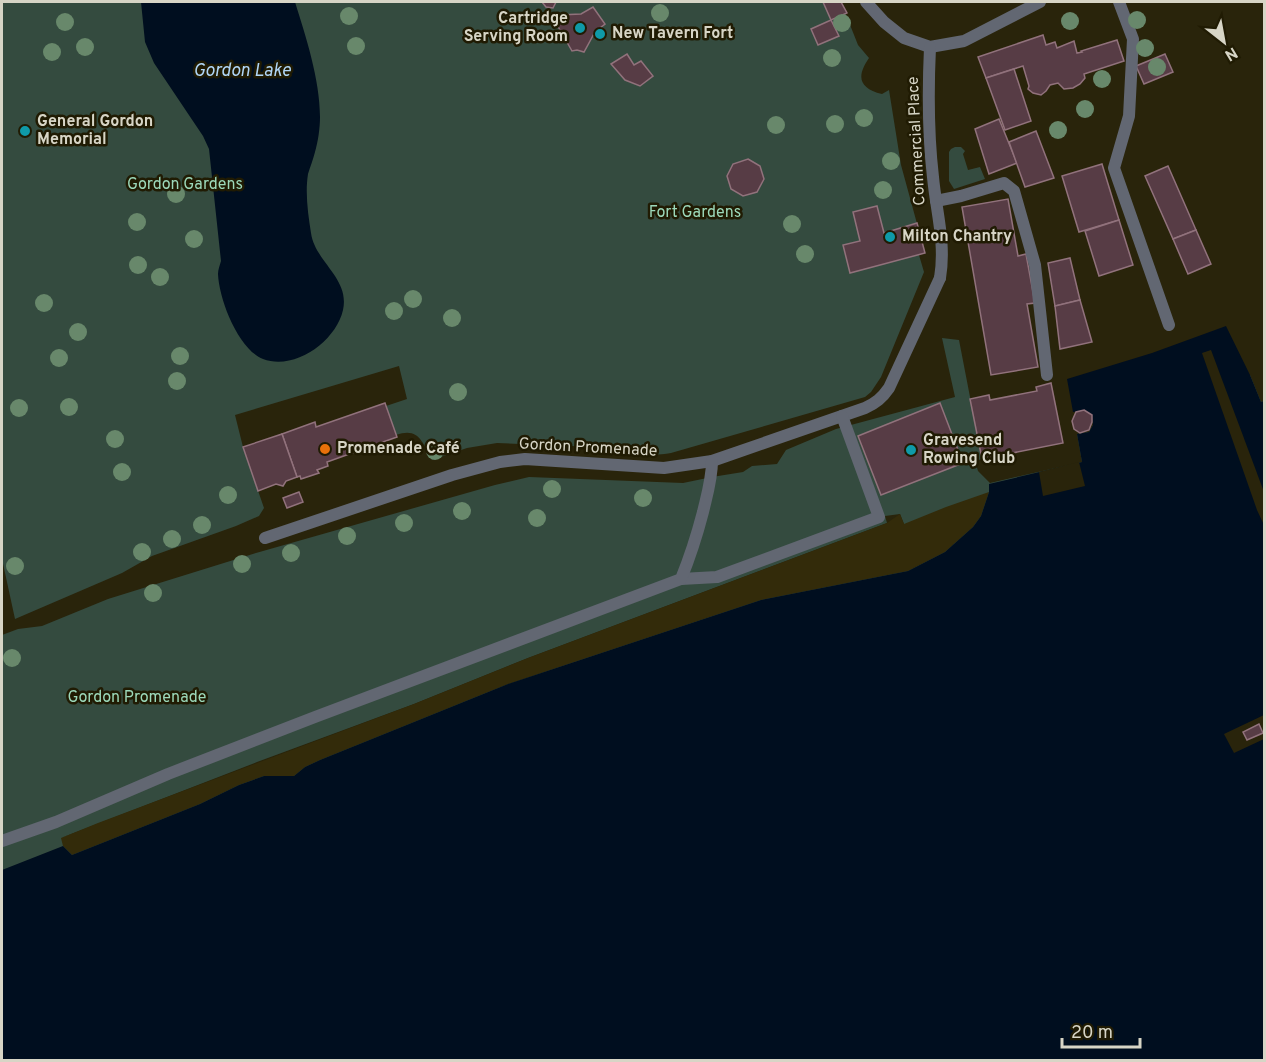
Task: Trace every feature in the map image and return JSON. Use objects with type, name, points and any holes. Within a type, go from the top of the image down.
[{"type":"street","points":[[866,2],[903,38],[930,47],[964,41],[1040,2]]},
{"type":"street","points":[[1119,2],[1133,39],[1129,116],[1114,168],[1169,325]]},
{"type":"street","name":"Commercial Place","points":[[842,416],[875,404],[882,397],[899,368],[940,277],[943,260],[941,228],[932,174],[930,135],[930,47]]},
{"type":"street","points":[[936,201],[1004,183],[1014,192],[1035,265],[1047,375]]},
{"type":"street","points":[[2,841],[56,822],[168,774],[315,717],[681,579],[717,577],[879,517],[842,416]]},
{"type":"street","name":"Gordon Promenade","points":[[265,538],[441,479],[500,462],[525,459],[664,468],[712,461],[842,416]]},
{"type":"street","points":[[681,579],[693,550],[712,477],[712,461]]},
{"type":"green space","points":[[2,2],[841,2],[858,45],[869,58],[861,76],[864,85],[882,94],[889,90],[901,165],[925,253],[919,255],[924,272],[881,377],[865,397],[671,453],[646,454],[622,448],[497,443],[467,448],[432,460],[422,442],[415,435],[404,433],[396,435],[386,406],[407,399],[399,366],[235,415],[243,447],[264,508],[259,516],[152,556],[122,573],[15,619],[2,559]]},
{"type":"green space","points":[[955,147],[961,147],[965,151],[963,154],[968,170],[980,167],[985,179],[954,189],[949,181],[949,152]]},
{"type":"green space","points":[[942,338],[959,340],[982,459],[975,461],[978,471],[990,483],[1082,462],[1077,434],[1089,432],[1093,425],[1092,417],[1250,375],[1261,402],[1264,401],[1264,625],[22,1060],[2,1037],[2,635],[18,629],[42,626],[108,599],[256,553],[495,485],[529,477],[683,483],[743,472],[752,466],[777,464],[786,450],[836,429],[955,397]],"holes":[[[900,514],[904,524],[566,664],[61,838],[887,523],[885,516]]]},
{"type":"sand","points":[[989,492],[981,516],[973,527],[945,552],[908,571],[761,600],[508,684],[320,760],[305,767],[294,776],[264,776],[72,855],[63,846],[61,838],[98,823],[887,523],[900,514],[904,524]]},
{"type":"water","name":"Gordon Lake","points":[[141,2],[295,2],[318,88],[319,135],[307,181],[311,233],[319,253],[342,289],[344,299],[339,321],[332,332],[312,351],[301,357],[275,362],[254,354],[238,334],[226,309],[219,284],[218,272],[221,261],[209,149],[203,136],[154,63],[145,42]]},
{"type":"water","points":[[1226,326],[1261,402],[1264,401],[1264,1060],[2,1060],[2,870],[63,846],[72,855],[264,776],[294,776],[305,767],[320,760],[508,684],[761,600],[908,571],[945,552],[973,527],[981,516],[989,492],[989,484],[1082,462],[1077,434],[1089,432],[1093,425],[1092,417],[1084,411],[1073,412],[1067,379],[1152,353]]},
{"type":"pier","points":[[1211,350],[1264,492],[1264,525],[1202,353]]},
{"type":"pier","points":[[1079,462],[1085,486],[1043,496],[1039,472]]},
{"type":"pier","points":[[1264,715],[1264,739],[1234,753],[1224,734]]},
{"type":"building","points":[[542,2],[556,2],[553,8],[546,7]]},
{"type":"building","points":[[823,2],[841,2],[847,13],[831,20]]},
{"type":"building","name":"Cartridge Serving Room","points":[[593,7],[605,24],[595,32],[584,52],[572,51],[556,23],[558,15],[581,14]]},
{"type":"building","points":[[831,20],[839,36],[818,45],[811,29]]},
{"type":"building","points":[[1043,35],[1046,45],[1055,42],[1057,48],[1074,41],[1077,53],[1117,40],[1124,61],[1084,74],[1085,78],[1073,88],[1064,89],[1058,83],[1050,85],[1041,95],[1028,89],[1023,66],[986,78],[978,57]]},
{"type":"building","points":[[627,54],[634,65],[641,61],[653,76],[640,86],[625,80],[611,64]]},
{"type":"building","points":[[1165,54],[1173,72],[1144,84],[1136,66]]},
{"type":"building","points":[[1014,69],[1031,121],[1005,130],[986,78]]},
{"type":"building","points":[[999,119],[1017,163],[989,174],[975,129]]},
{"type":"building","points":[[1036,131],[1054,178],[1025,187],[1009,142]]},
{"type":"building","points":[[748,159],[760,166],[764,179],[757,192],[743,196],[731,189],[727,176],[733,164]]},
{"type":"building","points":[[1102,164],[1119,220],[1079,232],[1062,176]]},
{"type":"building","points":[[1168,166],[1196,230],[1173,239],[1145,176]]},
{"type":"building","points":[[1008,199],[1018,256],[1026,254],[1035,303],[1027,304],[1038,367],[991,375],[962,207]]},
{"type":"building","name":"Milton Chantry","points":[[877,206],[884,233],[917,223],[925,253],[850,273],[843,245],[860,241],[853,212]]},
{"type":"building","points":[[1119,220],[1133,265],[1099,276],[1085,231]]},
{"type":"building","points":[[1196,230],[1211,264],[1188,274],[1173,239]]},
{"type":"building","points":[[1070,258],[1080,300],[1055,306],[1048,263]]},
{"type":"building","points":[[1080,300],[1092,342],[1060,349],[1055,306]]},
{"type":"building","points":[[1051,383],[1063,443],[982,459],[970,399],[989,395],[990,400],[1037,391],[1036,387]]},
{"type":"building","name":"Promenade Café","points":[[385,403],[397,437],[327,462],[328,466],[317,470],[319,473],[301,479],[300,476],[297,477],[282,434],[315,422],[316,427]]},
{"type":"building","name":"Gravesend Rowing Club","points":[[940,403],[963,463],[881,495],[858,436]]},
{"type":"building","points":[[1084,410],[1092,415],[1092,422],[1089,430],[1080,433],[1074,429],[1072,421],[1076,412]]},
{"type":"building","points":[[282,434],[297,477],[286,481],[283,486],[276,484],[258,491],[243,447]]},
{"type":"building","points":[[299,492],[303,502],[287,508],[283,498]]},
{"type":"building","points":[[1259,724],[1263,733],[1247,740],[1243,732]]},
{"type":"place","name":"Cartridge Serving Room","points":[[580,28]]},
{"type":"place","name":"New Tavern Fort","points":[[600,34]]},
{"type":"place","name":"General Gordon Memorial","points":[[25,131]]},
{"type":"place","name":"Milton Chantry","points":[[890,237]]},
{"type":"place","name":"Promenade Café","points":[[325,449]]},
{"type":"place","name":"Gravesend Rowing Club","points":[[911,450]]},
{"type":"park label","name":"Gordon Gardens","points":[[185,185]]},
{"type":"park label","name":"Fort Gardens","points":[[695,213]]}]
